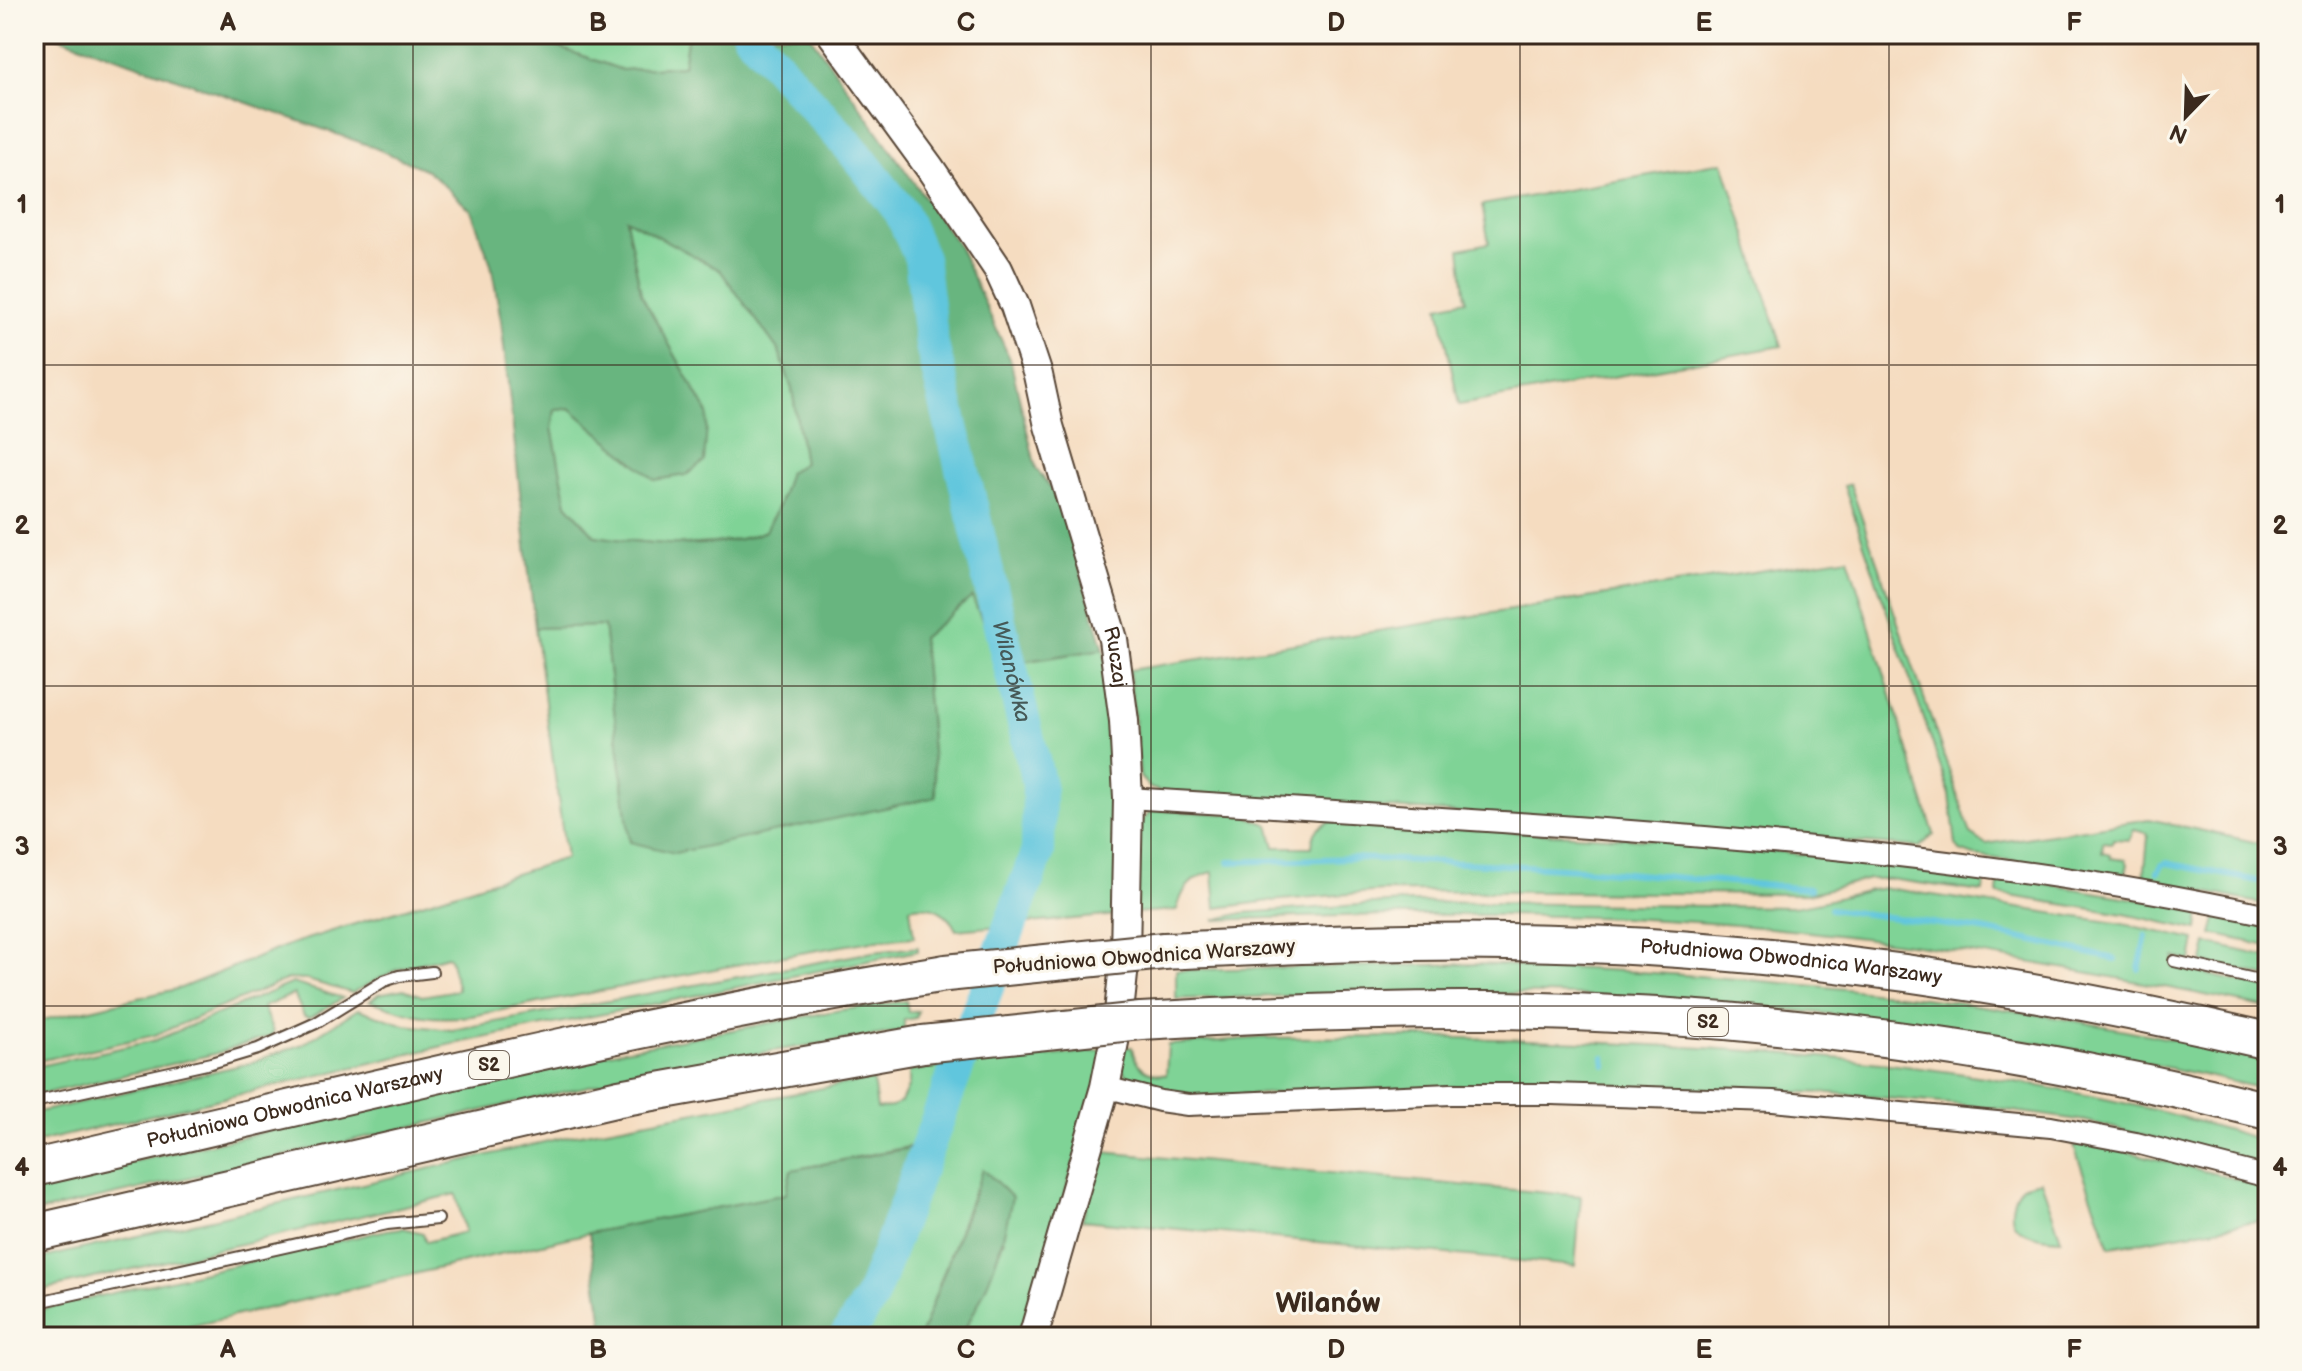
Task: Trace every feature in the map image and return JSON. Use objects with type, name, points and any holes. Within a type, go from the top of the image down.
[{"type":"highway","name":"Południowa Obwodnica Warszawy","points":[[34,1168],[676,1022],[827,992],[946,973],[1164,951],[1332,944],[1508,942],[1734,953],[2026,990],[2268,1041]]},
{"type":"highway","name":"S2","points":[[34,1233],[619,1098],[923,1044],[1141,1021],[1338,1011],[1493,1010],[1784,1027],[2013,1057],[2192,1092],[2268,1111]]},
{"type":"street","name":"Ruczaj","points":[[832,34],[930,168],[998,269],[1015,306],[1038,375],[1049,426],[1113,639],[1124,721],[1128,798],[1125,955],[1118,1022],[1105,1087],[1033,1337]]},
{"type":"street","points":[[1128,798],[1770,841],[1992,866],[2137,888],[2268,915]]},
{"type":"street","points":[[1105,1087],[1188,1105],[1451,1094],[1773,1101],[2051,1127],[2136,1143],[2268,1177]]},
{"type":"lane","points":[[2174,961],[2268,982]]},
{"type":"lane","points":[[34,1102],[211,1063],[258,1049],[316,1023],[384,981],[432,972]]},
{"type":"lane","points":[[34,1303],[387,1224],[438,1219]]},
{"type":"green space","points":[[50,34],[521,34],[622,70],[683,66],[688,34],[809,34],[958,245],[1010,359],[1036,468],[1059,499],[1104,649],[1001,665],[972,597],[922,638],[936,797],[675,853],[630,842],[604,626],[535,628],[501,320],[491,264],[471,210],[427,170],[368,145]],"holes":[[[626,219],[720,270],[779,351],[792,389],[804,463],[789,472],[766,531],[746,538],[681,544],[595,536],[567,504],[552,428],[555,409],[570,408],[655,480],[686,475],[704,462],[708,414],[641,294]]]},
{"type":"green space","points":[[521,34],[688,34],[683,66],[622,70]]},
{"type":"green space","points":[[1723,162],[1782,346],[1459,405],[1439,306],[1466,300],[1460,249],[1489,243],[1482,205]]},
{"type":"green space","points":[[625,218],[720,270],[779,351],[792,389],[804,463],[789,472],[779,504],[765,531],[746,538],[703,544],[615,539],[595,536],[567,504],[552,428],[555,409],[570,408],[655,480],[708,414],[641,294]]},
{"type":"green space","points":[[1850,484],[1971,834],[1986,844],[2149,819],[2268,845],[2268,905],[2144,879],[2148,837],[2147,833],[2134,830],[2129,840],[2103,842],[2102,852],[2110,854],[2110,858],[2126,860],[2126,872],[2120,874],[1974,856],[1960,851],[1956,845],[1950,795],[1844,486]]},
{"type":"green space","points":[[1848,557],[1934,834],[1920,847],[1160,791],[1150,788],[1140,777],[1129,670]]},
{"type":"green space","points":[[973,596],[1001,665],[1032,799],[1030,834],[1000,926],[956,930],[943,913],[918,907],[910,908],[914,937],[777,957],[471,1016],[443,1018],[419,1015],[370,1001],[378,994],[404,989],[422,996],[458,990],[447,956],[396,970],[352,993],[307,980],[288,979],[155,1035],[34,1062],[34,1022],[181,988],[291,944],[566,858],[535,628],[604,626],[630,842],[874,810],[936,797],[922,638]]},
{"type":"green space","points":[[1104,649],[1121,795],[1118,915],[1017,924],[1041,861],[1048,803],[1038,742],[1017,663]]},
{"type":"green space","points":[[1151,811],[1245,815],[1269,825],[1275,847],[1312,847],[1317,830],[1331,821],[1679,841],[1980,873],[1980,878],[1985,879],[1983,892],[1869,879],[1808,894],[1383,891],[1216,908],[1213,872],[1189,885],[1177,910],[1134,913],[1137,826]]},
{"type":"green space","points":[[1999,876],[2200,910],[2198,930],[2124,914],[1997,894]]},
{"type":"green space","points":[[1886,888],[2123,924],[2195,940],[2191,961],[2175,957],[2173,967],[2268,988],[2268,1008],[1967,952],[1738,925],[1606,917],[1494,915],[1214,920],[1243,913],[1403,902],[1791,907]]},
{"type":"green space","points":[[2218,912],[2268,920],[2268,946],[2212,934]]},
{"type":"green space","points":[[2207,943],[2268,957],[2268,977],[2203,962]]},
{"type":"green space","points":[[918,947],[918,951],[443,1046],[34,1143],[34,1113],[250,1063],[303,1044],[358,1009],[405,1025],[452,1030],[873,952]]},
{"type":"green space","points":[[1477,964],[1775,982],[1875,992],[2072,1020],[2268,1061],[2268,1090],[2090,1052],[2000,1037],[1726,1004],[1499,993],[1176,999],[1176,970]]},
{"type":"green space","points":[[292,983],[343,998],[309,1018],[304,1016],[294,994],[263,1007],[273,1032],[271,1036],[214,1054],[34,1096],[34,1067],[156,1040]]},
{"type":"green space","points":[[906,1001],[908,1012],[918,1011],[915,1018],[904,1020],[904,1031],[766,1052],[607,1082],[34,1213],[34,1184],[618,1051]]},
{"type":"green space","points":[[1417,1037],[1591,1042],[1765,1052],[1938,1070],[2024,1083],[2170,1114],[2268,1142],[2268,1167],[2086,1121],[1984,1107],[1831,1093],[1500,1085],[1194,1096],[1163,1093],[1128,1081],[1122,1067],[1124,1048],[1132,1047],[1143,1068],[1166,1075],[1168,1045],[1260,1038]]},
{"type":"green space","points":[[1107,1050],[1023,1337],[959,1337],[968,1324],[1004,1240],[974,1189],[920,1337],[850,1337],[898,1259],[936,1143],[971,1064]]},
{"type":"green space","points":[[951,1066],[923,1144],[791,1170],[787,1194],[589,1233],[145,1337],[34,1337],[34,1311],[387,1230],[403,1228],[423,1233],[426,1242],[465,1232],[456,1194],[34,1292],[34,1260],[570,1136],[838,1085],[873,1080],[877,1109],[892,1107],[901,1102],[909,1085],[909,1071]]},
{"type":"green space","points":[[936,1143],[898,1259],[850,1337],[605,1337],[589,1233],[786,1194],[791,1170]]},
{"type":"green space","points":[[2097,1144],[2268,1187],[2268,1219],[2110,1247],[2074,1147]]},
{"type":"green space","points":[[1102,1152],[1581,1196],[1575,1266],[1082,1220]]},
{"type":"green space","points":[[983,1169],[1012,1197],[993,1270],[978,1305],[959,1337],[920,1337]]},
{"type":"green space","points":[[2041,1181],[2061,1239],[2033,1235],[2014,1223],[2012,1206],[2019,1190],[2024,1185]]},
{"type":"green space","points":[[2268,1325],[2268,1337],[2196,1337]]},
{"type":"waterway","name":"Wilanówka","points":[[749,34],[850,147],[901,212],[921,258],[932,345],[1039,785],[1038,851],[871,1298],[846,1337]]},
{"type":"waterway","points":[[1229,862],[1353,858],[1486,864],[1810,889]]},
{"type":"waterway","points":[[2158,872],[2167,863],[2268,883]]},
{"type":"waterway","points":[[1830,909],[1983,930],[2115,959]]},
{"type":"waterway","points":[[2139,969],[2146,936]]},
{"type":"waterway","points":[[1604,1057],[1605,1065]]},
{"type":"district","name":"Wilanów","points":[[1328,1303]]}]
